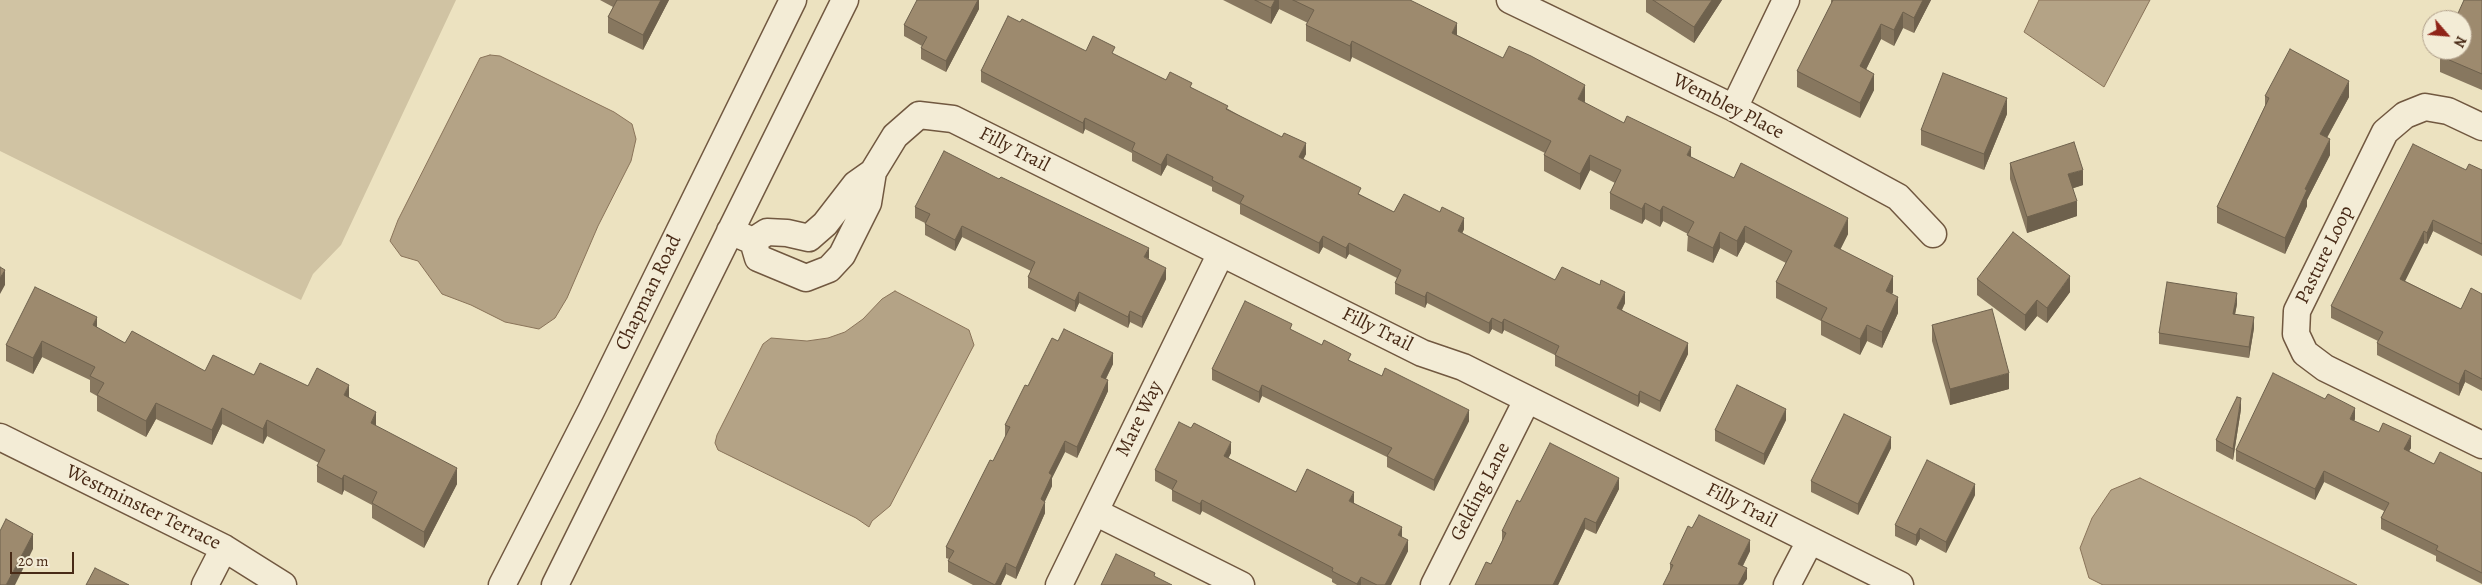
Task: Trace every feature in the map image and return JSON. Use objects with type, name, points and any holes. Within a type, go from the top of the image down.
[{"type":"street","name":"Chapman Road","points":[[502,585],[591,411],[793,0]]},
{"type":"street","points":[[556,585],[742,236],[845,0]]},
{"type":"street","name":"Wembley Place","points":[[1510,0],[1734,108],[1898,197],[1933,234]]},
{"type":"street","points":[[1734,108],[1786,0]]},
{"type":"street","name":"Pasture Loop","points":[[2482,128],[2448,111],[2426,107],[2405,115],[2385,132],[2298,311],[2296,334],[2305,354],[2325,368],[2482,445]]},
{"type":"street","name":"Filly Trail","points":[[873,172],[895,136],[919,115],[953,119],[1422,353],[1463,367],[1900,585]]},
{"type":"street","points":[[742,236],[758,258],[806,278],[829,269],[842,255],[868,203],[873,172]]},
{"type":"street","points":[[806,278],[809,238],[825,224],[856,184],[873,172]]},
{"type":"street","points":[[742,236],[767,232],[787,233],[809,238]]},
{"type":"street","name":"Mare Way","points":[[1059,585],[1221,253]]},
{"type":"street","name":"Gelding Lane","points":[[1434,585],[1527,400]]},
{"type":"street","name":"Westminster Terrace","points":[[0,437],[224,548],[283,585]]},
{"type":"street","points":[[1095,512],[1241,585]]},
{"type":"street","points":[[1787,585],[1810,541]]},
{"type":"street","points":[[205,585],[224,548]]},
{"type":"shaded area","points":[[0,0],[456,0],[341,245],[313,274],[301,300],[0,151]]},
{"type":"shaded area","points":[[2039,0],[2150,0],[2104,87],[2024,32]]},
{"type":"shaded area","points":[[490,55],[500,56],[614,112],[632,124],[636,139],[631,161],[598,226],[567,298],[555,318],[539,329],[505,322],[471,305],[442,294],[418,261],[401,256],[390,241],[398,220],[480,58]]},
{"type":"shaded area","points":[[895,291],[969,330],[974,345],[890,506],[872,521],[869,527],[856,518],[718,450],[715,443],[717,435],[763,344],[771,338],[807,341],[828,338],[845,332],[863,319],[882,299]]},
{"type":"shaded area","points":[[2140,478],[2357,585],[2103,585],[2089,578],[2080,548],[2092,518],[2111,490]]},
{"type":"building","points":[[617,0],[661,0],[643,35],[608,17]]},
{"type":"building","points":[[917,0],[978,0],[946,61],[921,48],[927,37],[904,25]]},
{"type":"building","points":[[1255,0],[1275,0],[1271,8]]},
{"type":"building","points":[[1293,0],[1410,0],[1457,23],[1452,33],[1503,58],[1509,46],[1585,85],[1578,99],[1624,123],[1627,116],[1691,147],[1687,155],[1734,178],[1741,163],[1848,218],[1834,246],[1893,276],[1886,291],[1898,297],[1882,332],[1867,325],[1860,339],[1821,320],[1827,308],[1776,282],[1792,251],[1745,226],[1737,241],[1720,232],[1713,248],[1687,235],[1694,222],[1663,206],[1660,211],[1645,203],[1642,209],[1610,193],[1621,170],[1590,155],[1580,174],[1544,155],[1551,141],[1352,41],[1350,46],[1306,25],[1314,10]]},
{"type":"building","points":[[1653,0],[1712,0],[1694,27]]},
{"type":"building","points":[[1833,0],[1923,0],[1914,18],[1903,12],[1894,30],[1881,24],[1860,66],[1874,74],[1860,103],[1797,71]]},
{"type":"building","points":[[2464,0],[2482,0],[2482,74],[2449,60],[2472,60],[2472,10],[2460,10]]},
{"type":"building","points":[[1008,16],[1020,22],[1022,19],[1086,51],[1093,36],[1115,47],[1112,53],[1166,80],[1170,72],[1192,83],[1190,87],[1228,106],[1226,109],[1282,137],[1284,133],[1306,143],[1299,157],[1361,188],[1358,194],[1394,212],[1404,194],[1440,212],[1442,207],[1464,218],[1458,231],[1555,280],[1562,267],[1600,285],[1601,280],[1625,292],[1617,308],[1688,343],[1660,401],[1640,391],[1638,396],[1555,355],[1559,346],[1504,319],[1502,323],[1492,318],[1489,323],[1427,292],[1425,297],[1395,283],[1401,270],[1349,243],[1346,248],[1323,236],[1319,243],[1240,203],[1244,196],[1212,180],[1213,177],[1167,154],[1161,165],[1132,150],[1135,143],[1085,118],[1083,123],[981,71]]},
{"type":"building","points":[[2290,49],[2349,81],[2320,134],[2330,139],[2305,189],[2307,190],[2285,238],[2217,207],[2269,98],[2265,96]]},
{"type":"building","points":[[1943,73],[2007,98],[1984,154],[1921,130]]},
{"type":"building","points":[[2074,142],[2083,170],[2068,174],[2077,201],[2027,217],[2010,163]]},
{"type":"building","points":[[2413,144],[2466,170],[2469,164],[2482,170],[2482,244],[2433,220],[2427,233],[2424,231],[2400,279],[2461,309],[2471,288],[2482,294],[2482,379],[2465,370],[2459,384],[2377,343],[2383,332],[2331,306]]},
{"type":"building","points":[[944,151],[999,179],[1001,177],[1149,248],[1144,257],[1166,268],[1142,317],[1130,311],[1128,317],[1079,292],[1075,301],[1028,277],[1035,262],[962,226],[955,240],[925,224],[930,214],[915,207]]},
{"type":"building","points":[[2013,232],[2070,276],[2047,308],[2037,300],[2025,315],[1977,279]]},
{"type":"building","points":[[0,267],[5,270],[0,278]]},
{"type":"building","points":[[2167,282],[2237,293],[2233,314],[2254,317],[2249,347],[2159,333]]},
{"type":"building","points":[[35,287],[97,317],[93,325],[125,343],[132,331],[205,371],[213,355],[254,375],[260,363],[308,386],[317,368],[349,385],[344,395],[376,412],[371,423],[457,468],[424,532],[372,503],[377,492],[344,475],[342,479],[317,466],[325,450],[267,420],[263,429],[222,408],[212,430],[156,403],[146,421],[97,395],[104,383],[90,376],[95,367],[42,341],[33,358],[6,345]]},
{"type":"building","points":[[1245,301],[1292,324],[1290,329],[1322,345],[1324,340],[1351,354],[1348,360],[1382,376],[1385,368],[1469,410],[1434,480],[1387,456],[1392,448],[1262,385],[1259,392],[1212,369]]},
{"type":"building","points":[[1992,309],[2009,373],[1950,389],[1932,325]]},
{"type":"building","points":[[1064,329],[1113,353],[1101,377],[1108,380],[1077,447],[1065,441],[1049,473],[1052,475],[1041,499],[1045,502],[1016,568],[1006,563],[995,585],[948,561],[954,551],[946,547],[990,460],[993,461],[1010,427],[1005,425],[1025,385],[1028,386],[1052,338],[1058,341]]},
{"type":"building","points":[[2273,373],[2325,399],[2328,394],[2355,408],[2350,419],[2379,432],[2383,423],[2411,436],[2404,449],[2434,464],[2440,452],[2482,473],[2482,573],[2436,550],[2438,546],[2381,518],[2389,503],[2324,471],[2315,489],[2236,450]]},
{"type":"building","points":[[1737,385],[1786,409],[1764,454],[1715,430]]},
{"type":"building","points":[[2237,397],[2241,398],[2233,449],[2216,440]]},
{"type":"building","points":[[1844,414],[1891,437],[1858,504],[1811,481]]},
{"type":"building","points":[[1179,422],[1191,428],[1194,423],[1231,442],[1224,456],[1296,492],[1307,469],[1354,492],[1349,501],[1402,527],[1398,535],[1408,540],[1385,585],[1377,585],[1361,577],[1357,584],[1332,571],[1333,568],[1202,500],[1200,504],[1172,490],[1177,481],[1155,470]]},
{"type":"building","points":[[1550,443],[1619,478],[1596,523],[1585,518],[1553,585],[1475,585],[1486,562],[1491,564],[1506,533],[1502,531],[1517,500],[1520,502]]},
{"type":"building","points":[[1927,460],[1975,484],[1946,542],[1920,528],[1916,535],[1895,525]]},
{"type":"building","points":[[1699,515],[1750,540],[1738,564],[1747,568],[1738,585],[1663,585],[1673,565],[1670,564],[1688,526],[1692,528]]},
{"type":"building","points":[[6,519],[33,534],[6,585],[0,585],[0,531]]},
{"type":"building","points":[[1116,554],[1155,573],[1154,576],[1172,585],[1101,585]]},
{"type":"building","points":[[95,568],[129,585],[86,585]]}]
